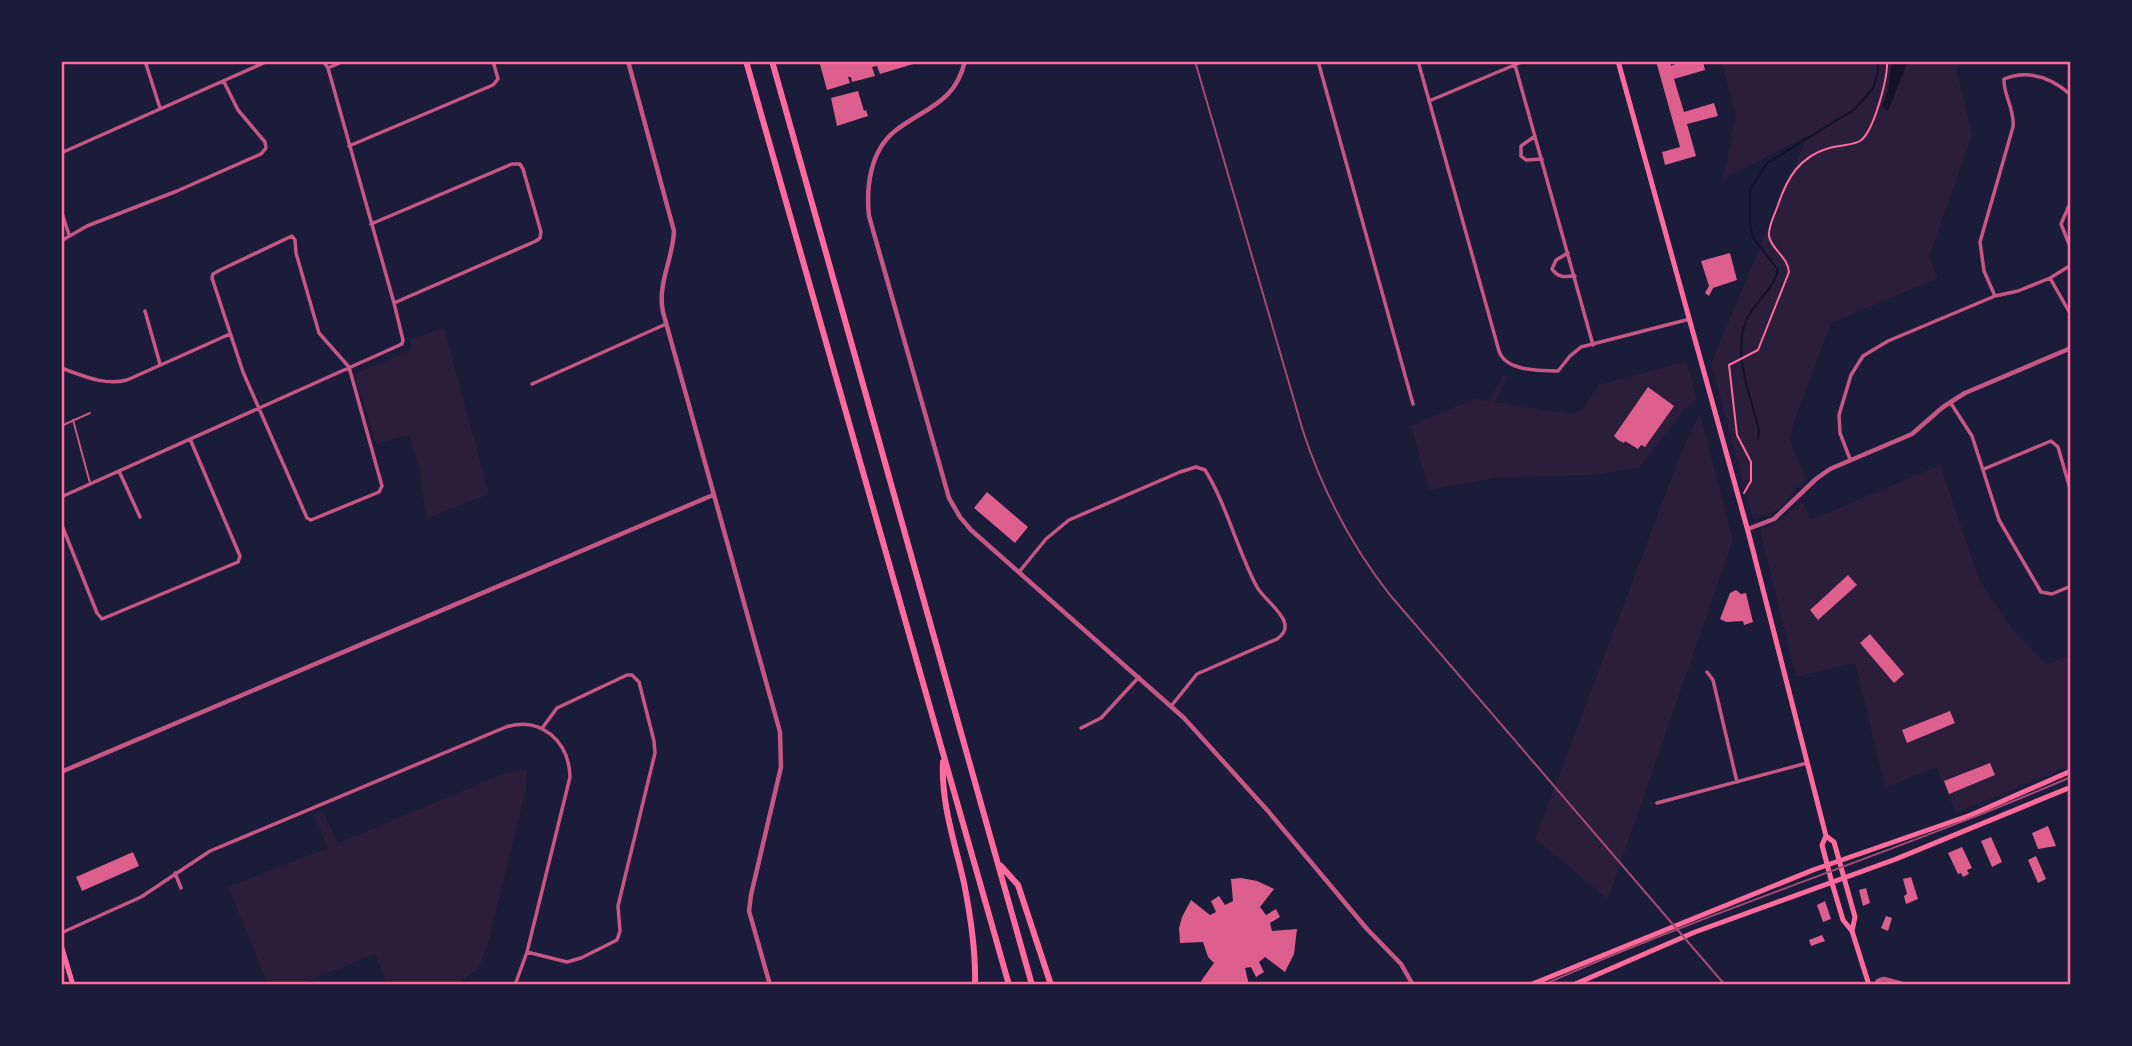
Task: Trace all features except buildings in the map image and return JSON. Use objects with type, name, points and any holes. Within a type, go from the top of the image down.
[{"type":"highway","points":[[746,61],[1009,985]]},
{"type":"highway","points":[[772,61],[1032,985]]},
{"type":"highway","points":[[943,757],[942,791],[964,884],[975,950],[975,985]]},
{"type":"highway","points":[[1000,864],[1018,885],[1051,985]]},
{"type":"main road","points":[[1618,61],[1748,529],[1826,836],[1834,842],[1855,917],[1853,931],[1869,985]]},
{"type":"main road","points":[[1530,985],[1713,909],[1971,815],[2071,771]]},
{"type":"main road","points":[[1573,985],[1695,932],[1843,879],[2071,787]]},
{"type":"main road","points":[[1826,836],[1822,845],[1832,883],[1843,920],[1853,931]]},
{"type":"main road","points":[[61,945],[73,985]]},
{"type":"street","points":[[145,61],[160,108]]},
{"type":"street","points":[[61,153],[268,61]]},
{"type":"street","points":[[61,497],[402,344],[394,303],[328,68],[323,61]]},
{"type":"street","points":[[328,68],[344,61]]},
{"type":"street","points":[[349,146],[493,85],[498,79],[493,61]]},
{"type":"street","points":[[628,61],[674,231],[673,249],[660,297],[666,324],[783,755],[778,787],[751,895],[750,911],[770,985]]},
{"type":"street","points":[[965,61],[957,81],[943,99],[930,111],[895,131],[878,152],[870,174],[869,216],[949,498],[966,525],[1172,705],[1401,964],[1413,985]]},
{"type":"street","points":[[1318,61],[1413,404]]},
{"type":"street","points":[[1418,61],[1501,357],[1513,366],[1558,371],[1575,351],[1690,319]]},
{"type":"street","points":[[1429,101],[1524,61]]},
{"type":"street","points":[[1516,65],[1593,345]]},
{"type":"street","points":[[1995,296],[1982,264],[1980,242],[2013,127],[2013,114],[2004,79],[2023,75],[2043,77],[2071,95]]},
{"type":"street","points":[[61,241],[69,235],[261,154],[266,148],[265,142],[238,110],[223,82]]},
{"type":"street","points":[[1535,136],[1521,146],[1521,156],[1527,160],[1542,159]]},
{"type":"street","points":[[370,224],[512,164],[520,164],[523,169],[541,232],[540,238],[394,303]]},
{"type":"street","points":[[2071,201],[2061,224],[2071,249]]},
{"type":"street","points":[[61,210],[69,235]]},
{"type":"street","points":[[292,236],[319,333],[349,367],[382,486],[379,492],[309,520],[243,372],[230,334],[213,274],[292,236]]},
{"type":"street","points":[[1568,253],[1556,260],[1552,269],[1562,278],[1574,276]]},
{"type":"street","points":[[1850,459],[1840,433],[1839,415],[1851,375],[1863,356],[1888,341],[1995,296],[2018,291],[2050,278],[2071,265]]},
{"type":"street","points":[[2050,278],[2071,316]]},
{"type":"street","points":[[145,311],[160,364]]},
{"type":"street","points":[[532,384],[666,324]]},
{"type":"street","points":[[61,368],[110,383],[127,380],[230,334]]},
{"type":"street","points":[[1748,529],[1774,519],[1815,479],[1830,469],[1912,434],[1950,402],[2071,348]]},
{"type":"street","points":[[1950,402],[1969,428],[1999,520],[2041,592],[2052,594],[2071,586]]},
{"type":"street","points":[[61,523],[99,618],[102,619],[238,562],[240,556],[190,439]]},
{"type":"street","points":[[1984,469],[2051,441],[2058,447],[2071,492]]},
{"type":"street","points":[[1018,572],[1046,539],[1069,520],[1180,472],[1195,467],[1205,471],[1256,587],[1280,614],[1286,628],[1277,639],[1197,674],[1172,705]]},
{"type":"street","points":[[118,471],[140,517]]},
{"type":"street","points":[[61,772],[713,495]]},
{"type":"street","points":[[1707,672],[1713,680],[1737,782]]},
{"type":"street","points":[[527,952],[566,962],[593,953],[617,940],[620,931],[618,906],[654,753],[639,682],[628,674],[558,708],[543,727]]},
{"type":"street","points":[[1081,728],[1101,718],[1139,677]]},
{"type":"street","points":[[61,933],[125,905],[210,851],[506,727],[523,724],[543,727],[551,733],[565,752],[570,777],[527,952],[515,985]]},
{"type":"street","points":[[1657,803],[1807,763]]},
{"type":"street","points":[[175,873],[181,888]]},
{"type":"street","points":[[1875,985],[1884,979],[1888,983],[1906,985]]},
{"type":"lane","points":[[61,426],[90,413]]},
{"type":"lane","points":[[73,420],[90,484]]},
{"type":"path","points":[[1744,493],[1751,481],[1751,462],[1737,435],[1729,365],[1758,350],[1789,272],[1788,264],[1770,239],[1769,232],[1792,172],[1805,159],[1827,148],[1859,141],[1865,136],[1883,95],[1888,74],[1887,61]]},
{"type":"shaded area","points":[[1721,61],[1959,61],[1957,71],[1972,135],[1929,257],[1938,278],[1831,323],[1795,419],[1790,440],[1806,478],[1778,510],[1756,519],[1753,519],[1711,363],[1807,136],[1723,180],[1736,115]]},
{"type":"shaded area","points":[[1892,61],[1908,61],[1888,111],[1882,106],[1888,91]]},
{"type":"shaded area","points":[[444,328],[489,494],[426,519],[419,467],[409,435],[376,444],[355,374],[411,350],[411,339]]},
{"type":"shaded area","points":[[1686,361],[1697,399],[1684,410],[1639,468],[1593,475],[1495,478],[1429,490],[1411,426],[1473,399],[1489,401],[1504,375],[1507,376],[1495,402],[1571,414],[1583,409],[1599,385]]},
{"type":"shaded area","points":[[1700,413],[1733,540],[1608,899],[1535,839],[1682,450]]},
{"type":"shaded area","points":[[1940,465],[1980,581],[2011,628],[2047,664],[2071,655],[2071,766],[1956,813],[1936,767],[1885,788],[1855,663],[1796,677],[1760,530],[1777,522],[1802,502],[1811,520]]},
{"type":"shaded area","points":[[527,770],[526,789],[487,948],[478,969],[455,985],[387,985],[375,954],[299,985],[268,985],[228,887],[328,848],[314,815],[323,811],[338,843],[508,772]]},
{"type":"waterway","points":[[1758,439],[1759,430],[1742,362],[1742,334],[1749,314],[1772,284],[1778,270],[1753,237],[1750,225],[1750,190],[1767,163],[1855,109],[1873,88],[1878,61]]},
{"type":"tram line","points":[[1543,985],[1608,957],[2071,777]]},
{"type":"railway","points":[[1195,61],[1303,431],[1319,475],[1350,537],[1390,595],[1725,985]]}]
